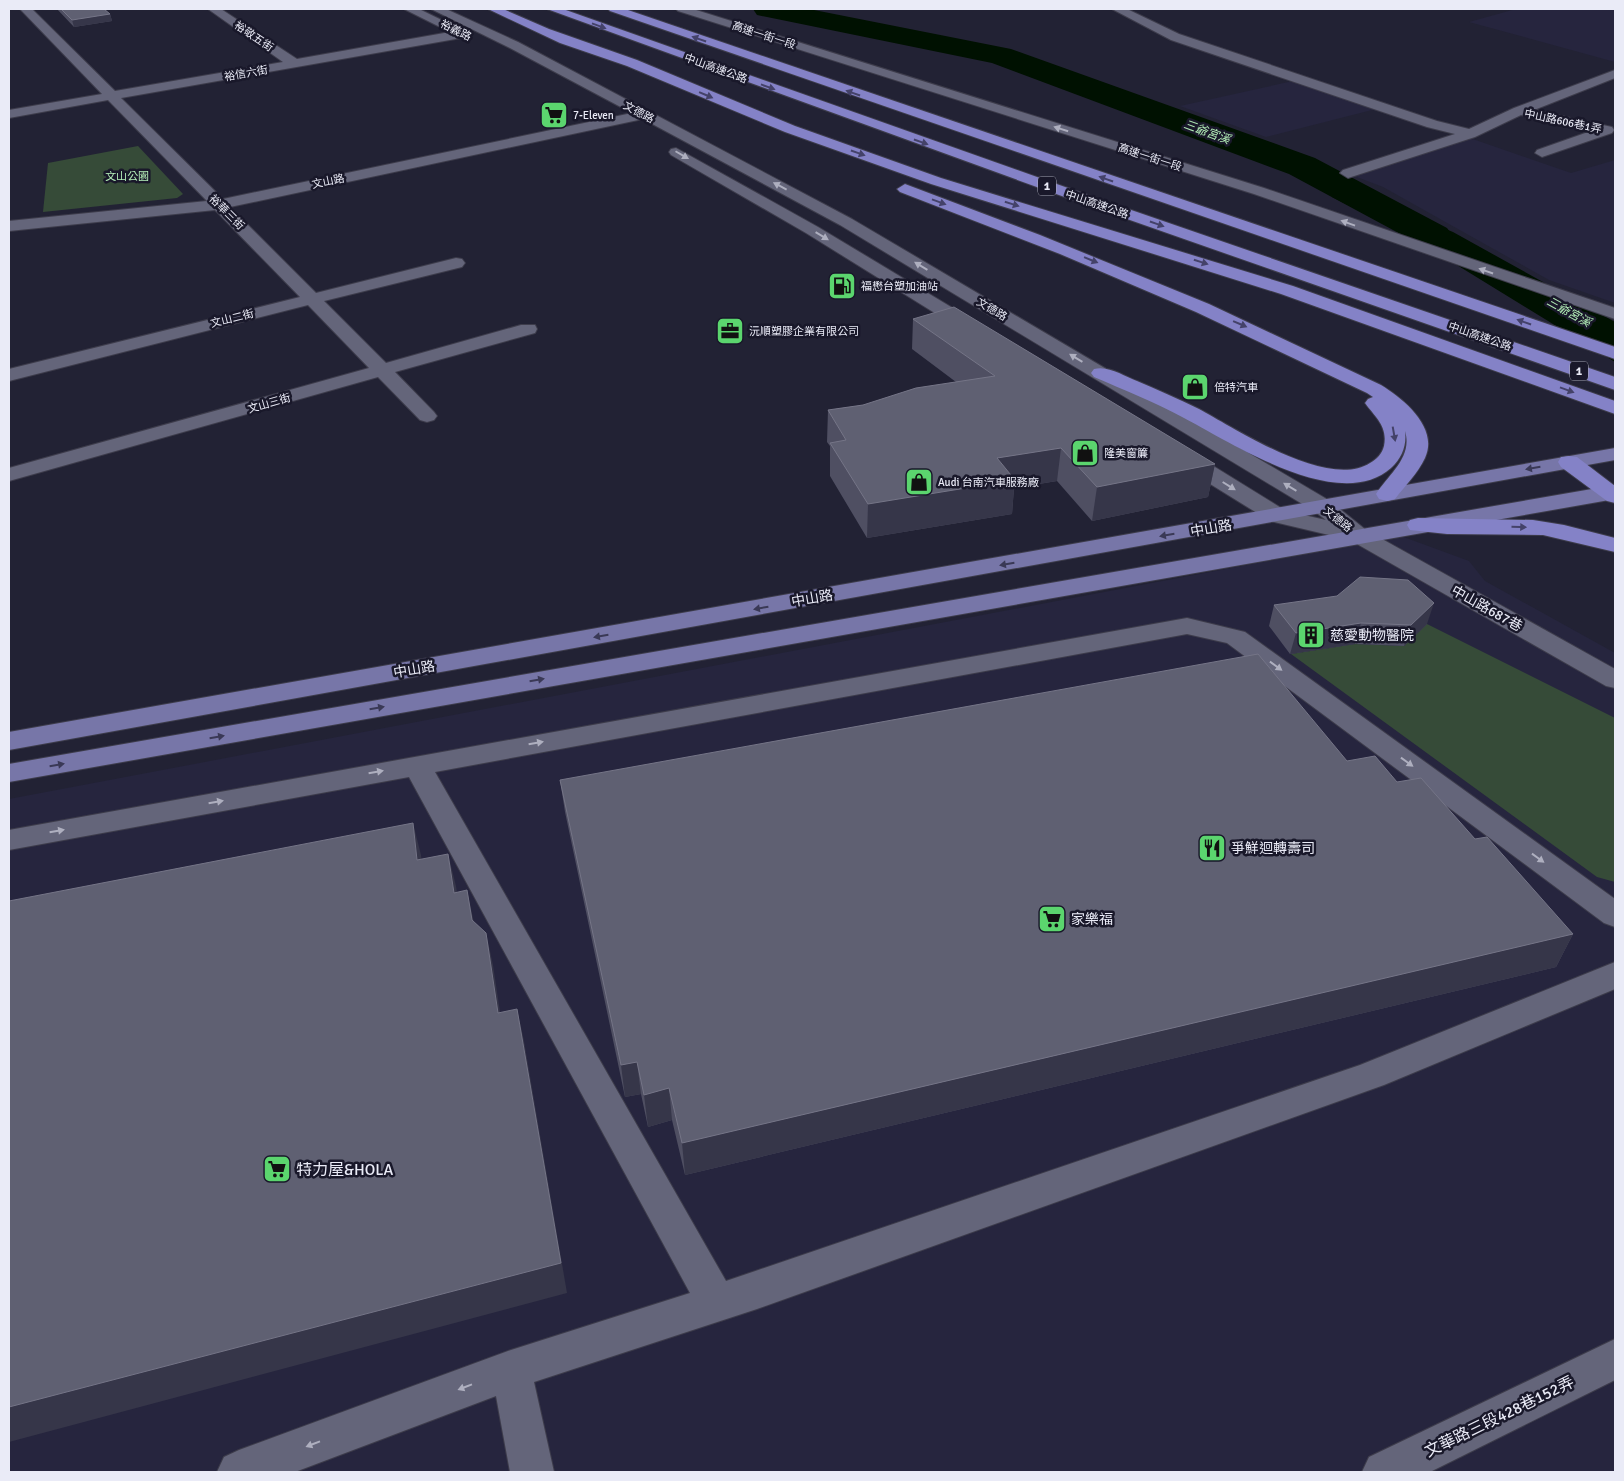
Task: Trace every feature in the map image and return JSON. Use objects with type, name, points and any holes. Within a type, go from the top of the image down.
[{"type":"highway","points":[[494,9],[547,32],[734,122]]},
{"type":"highway","name":"中山高速公路","points":[[553,9],[1076,196],[1615,384]]},
{"type":"highway","name":"中山高速公路","points":[[614,9],[1615,353]]},
{"type":"highway","points":[[653,9],[883,83],[984,119]]},
{"type":"highway","points":[[547,32],[632,63],[790,129],[890,165],[1287,290],[1615,408]]},
{"type":"highway","points":[[771,138],[790,146]]},
{"type":"highway","points":[[1066,149],[1396,279]]},
{"type":"highway","points":[[894,186],[1005,226],[1266,335],[1338,375],[1360,382],[1390,400],[1408,418],[1416,433],[1418,450],[1387,494]]},
{"type":"highway","points":[[1101,373],[1171,403],[1288,465],[1329,475],[1362,474],[1378,468],[1390,457],[1395,444],[1394,431],[1383,410],[1373,401],[1348,386],[1338,375]]},
{"type":"highway","points":[[1570,462],[1614,493]]},
{"type":"highway","points":[[1418,525],[1439,528],[1511,526],[1549,529],[1615,545]]},
{"type":"main road","name":"中山路","points":[[9,740],[1278,516],[1387,494],[1615,454]]},
{"type":"main road","points":[[9,773],[1358,535],[1614,493]]},
{"type":"street","name":"裕華三街","points":[[26,9],[427,416]]},
{"type":"street","name":"裕敬五街","points":[[214,9],[295,64]]},
{"type":"street","name":"裕義路","points":[[410,9],[464,34],[508,49]]},
{"type":"street","name":"裕義路","points":[[437,9],[483,30],[508,49]]},
{"type":"street","name":"高速一街一段","points":[[682,9],[1259,191],[1615,314]]},
{"type":"street","points":[[1118,9],[1175,37],[1432,124],[1470,134]]},
{"type":"street","name":"裕信六街","points":[[9,114],[483,30]]},
{"type":"street","name":"文德路","points":[[508,49],[644,115],[846,222],[1322,506],[1358,535]]},
{"type":"street","name":"文德路","points":[[508,49],[620,120],[812,230],[992,340]]},
{"type":"street","points":[[1348,173],[1470,134],[1519,111],[1615,74]]},
{"type":"street","name":"中山路606巷1弄","points":[[1519,111],[1611,128]]},
{"type":"street","name":"文山路","points":[[9,226],[219,205],[644,115]]},
{"type":"street","points":[[1542,153],[1611,128]]},
{"type":"street","name":"文山二街","points":[[9,375],[456,263]]},
{"type":"street","name":"文山三街","points":[[9,476],[528,329]]},
{"type":"street","name":"文德路","points":[[1169,448],[1278,516],[1358,535]]},
{"type":"street","name":"中山路687巷","points":[[1358,535],[1615,680]]},
{"type":"street","points":[[9,840],[1187,626],[1236,637],[1615,916]]},
{"type":"street","points":[[417,765],[717,1303]]},
{"type":"street","points":[[239,1472],[511,1370],[717,1303],[1372,1075],[1615,975]]},
{"type":"street","name":"文華路三段428巷152弄","points":[[1384,1472],[1615,1359]]},
{"type":"street","points":[[511,1370],[532,1472]]},
{"type":"shaded area","points":[[1516,9],[1615,9],[1615,62],[1469,22]]},
{"type":"shaded area","points":[[1293,81],[1376,109],[1266,137],[1180,106]]},
{"type":"shaded area","points":[[1467,137],[1571,173],[1615,160],[1615,303],[1549,280],[1383,187],[1349,174]]},
{"type":"shaded area","points":[[1401,536],[1469,561],[1485,581],[1615,653],[1615,1472],[9,1472],[9,799]]},
{"type":"green space","name":"文山公園","points":[[138,146],[183,194],[177,198],[43,212],[48,163]]},
{"type":"green space","points":[[1427,624],[1615,718],[1615,882],[1597,877],[1291,654],[1355,644],[1404,646]]},
{"type":"water","points":[[1358,194],[1453,232],[1615,322],[1615,362],[1408,235],[1332,197]]},
{"type":"building","points":[[61,9],[104,9],[110,14],[72,20]]},
{"type":"building","points":[[954,307],[1215,464],[1097,487],[1061,448],[997,458],[1015,480],[868,504],[830,443],[846,440],[828,410],[863,405],[916,388],[995,376],[913,319]]},
{"type":"building","points":[[1360,577],[1408,580],[1434,603],[1411,625],[1361,623],[1296,633],[1274,605],[1337,596]]},
{"type":"building","name":"家樂福","points":[[1258,654],[1347,761],[1375,756],[1397,782],[1421,778],[1475,839],[1487,837],[1573,934],[682,1143],[669,1088],[644,1095],[637,1062],[621,1065],[560,780]]},
{"type":"building","name":"特力屋&HOLA","points":[[413,823],[417,860],[448,854],[454,893],[467,890],[472,920],[486,933],[498,1013],[517,1009],[561,1263],[9,1407],[9,901]]},
{"type":"waterway","name":"三爺宮溪","points":[[767,9],[1000,55],[1302,166],[1433,236]]},
{"type":"place","name":"7-Eleven","points":[[554,115]]},
{"type":"place","name":"福懋台塑加油站","points":[[842,286]]},
{"type":"place","name":"沅順塑膠企業有限公司","points":[[730,331]]},
{"type":"place","name":"倍特汽車","points":[[1195,387]]},
{"type":"place","name":"隆美窗簾","points":[[1085,453]]},
{"type":"place","name":"Audi 台南汽車服務廠","points":[[919,482]]},
{"type":"place","name":"慈愛動物醫院","points":[[1311,635]]},
{"type":"place","name":"爭鮮迴轉壽司","points":[[1212,848]]},
{"type":"place","name":"家樂福","points":[[1052,919]]},
{"type":"place","name":"特力屋&HOLA","points":[[277,1169]]}]
